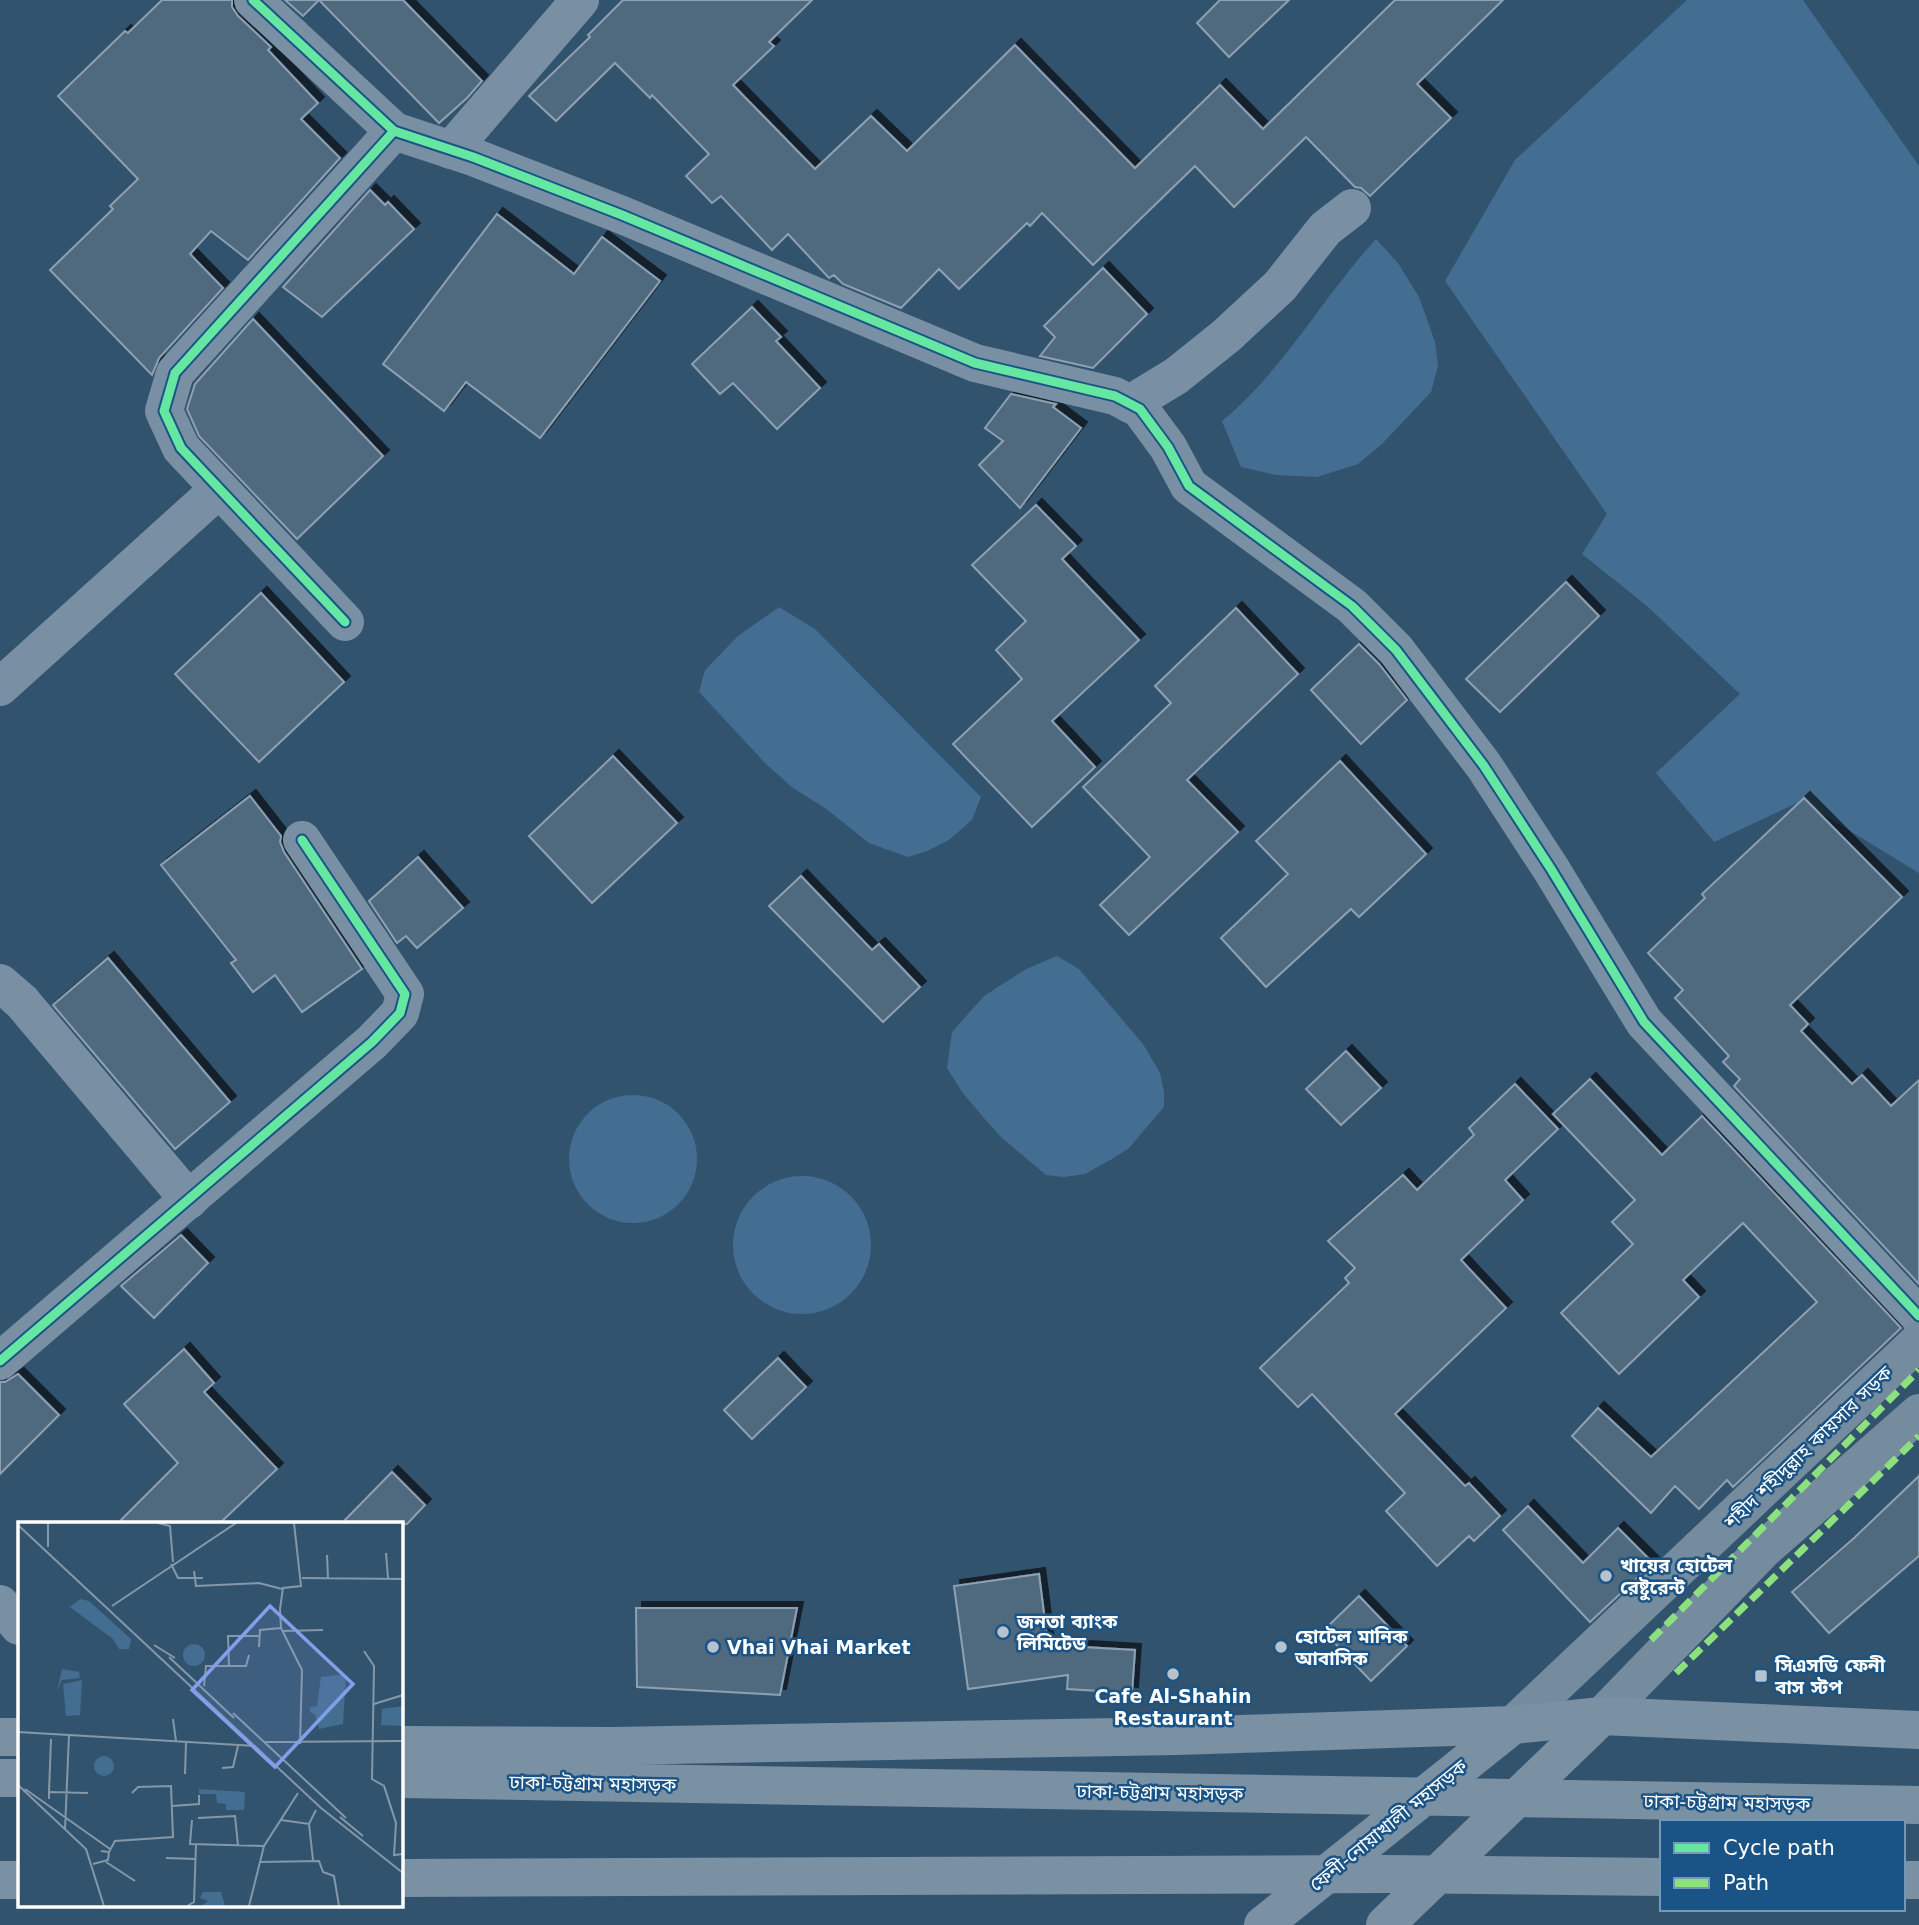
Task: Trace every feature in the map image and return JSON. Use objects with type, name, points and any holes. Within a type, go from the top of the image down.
[{"type":"highway","points":[[1385,1925],[1602,1716]]},
{"type":"highway","points":[[402,1745],[613,1746],[1177,1736],[1513,1725],[1602,1716],[1919,1730]]},
{"type":"highway","name":"ফেনী-নোয়াখালী মহাসড়ক","points":[[1263,1925],[1513,1725]]},
{"type":"highway","points":[[0,1737],[18,1737]]},
{"type":"highway","points":[[0,1778],[18,1778]]},
{"type":"highway","name":"ঢাকা-চট্টগ্রাম মহাসড়ক","points":[[402,1779],[1919,1805]]},
{"type":"highway","points":[[402,1878],[1374,1874],[1660,1877]]},
{"type":"highway","points":[[0,1880],[18,1880]]},
{"type":"main road","name":"শহীদ শহীদুল্লাহ কায়সার সড়ক","points":[[1513,1725],[1919,1341]]},
{"type":"main road","points":[[1602,1716],[1763,1550],[1919,1413]]},
{"type":"street","points":[[253,0],[394,131],[622,215],[975,363],[1115,396],[1140,409],[1168,447],[1189,486],[1352,606],[1396,650],[1484,766],[1644,1021],[1919,1316]]},
{"type":"street","points":[[451,150],[580,0]]},
{"type":"street","points":[[345,622],[181,448],[164,411],[175,373],[394,131]]},
{"type":"street","points":[[1130,404],[1176,376],[1226,336],[1280,286],[1325,229],[1353,208]]},
{"type":"street","points":[[0,687],[219,489]]},
{"type":"street","points":[[0,1361],[372,1042],[400,1013],[405,994],[302,839]]},
{"type":"street","points":[[0,983],[22,1002],[189,1200]]},
{"type":"street","points":[[0,1604],[18,1625]]},
{"type":"water","points":[[1687,0],[1803,0],[1919,166],[1919,873],[1801,801],[1714,842],[1656,773],[1740,694],[1647,606],[1582,554],[1607,514],[1445,281],[1515,160]]},
{"type":"water","points":[[1376,239],[1398,263],[1419,297],[1435,342],[1438,366],[1431,392],[1382,444],[1358,464],[1317,477],[1276,475],[1241,467],[1222,421],[1264,380]]},
{"type":"water","points":[[779,607],[815,629],[981,797],[972,820],[949,840],[908,857],[869,843],[825,808],[793,788],[766,764],[699,692],[705,670],[738,636]]},
{"type":"water","points":[[1057,956],[1079,969],[1143,1044],[1160,1073],[1164,1092],[1164,1107],[1129,1148],[1085,1174],[1064,1177],[1046,1175],[1002,1138],[962,1092],[947,1068],[952,1032],[984,996],[1026,969]]},
{"type":"water","points":[[633,1095],[658,1099],[679,1113],[693,1134],[697,1159],[693,1184],[679,1205],[658,1219],[633,1223],[608,1219],[587,1205],[573,1184],[569,1159],[573,1134],[587,1113],[608,1099]]},
{"type":"water","points":[[802,1176],[828,1182],[851,1196],[865,1219],[871,1245],[865,1271],[851,1294],[828,1308],[802,1314],[776,1308],[753,1294],[739,1271],[733,1245],[739,1219],[753,1196],[776,1182]]},
{"type":"building","points":[[162,0],[232,0],[232,7],[238,16],[271,47],[268,50],[318,103],[301,119],[340,158],[248,260],[211,231],[190,254],[223,288],[159,358],[152,375],[50,270],[113,209],[110,206],[138,179],[58,96],[125,31],[128,33]]},
{"type":"building","points":[[285,0],[319,0],[303,16]]},
{"type":"building","points":[[319,0],[403,0],[482,81],[439,123]]},
{"type":"building","points":[[623,0],[812,0],[769,42],[774,46],[733,85],[815,169],[871,116],[907,151],[1015,45],[1135,168],[1220,85],[1263,129],[1395,0],[1503,0],[1417,84],[1451,118],[1370,196],[1361,188],[1355,187],[1306,137],[1234,207],[1195,166],[1093,265],[1042,213],[1030,226],[1027,223],[959,289],[939,269],[901,308],[843,284],[834,275],[829,278],[788,234],[772,250],[721,196],[712,203],[686,176],[709,154],[652,95],[650,98],[615,63],[556,121],[529,96],[590,37],[588,35]]},
{"type":"building","points":[[1220,0],[1289,0],[1229,57],[1197,23]]},
{"type":"building","points":[[370,190],[385,205],[388,202],[414,229],[322,317],[283,287]]},
{"type":"building","points":[[497,214],[574,274],[602,237],[660,281],[540,438],[466,382],[444,411],[383,364]]},
{"type":"building","points":[[1103,268],[1147,314],[1093,368],[1040,356],[1055,337],[1044,326]]},
{"type":"building","points":[[752,307],[781,337],[776,341],[820,388],[777,429],[733,383],[720,394],[692,364]]},
{"type":"building","points":[[253,319],[383,456],[297,539],[199,436],[187,409],[195,384]]},
{"type":"building","points":[[1011,394],[1056,404],[1053,407],[1081,428],[1020,508],[979,465],[1003,441],[985,428]]},
{"type":"building","points":[[1036,505],[1076,546],[1062,559],[1139,640],[1052,721],[1095,767],[1032,827],[953,744],[1022,679],[996,650],[1026,621],[972,565]]},
{"type":"building","points":[[1566,582],[1599,616],[1500,712],[1466,679]]},
{"type":"building","points":[[261,593],[344,682],[259,762],[175,674]]},
{"type":"building","points":[[1236,608],[1298,674],[1187,780],[1238,832],[1129,935],[1100,905],[1150,857],[1083,787],[1171,703],[1155,686]]},
{"type":"building","points":[[1359,644],[1379,664],[1407,700],[1361,744],[1311,690]]},
{"type":"building","points":[[613,756],[677,823],[592,903],[529,836]]},
{"type":"building","points":[[1340,761],[1426,854],[1359,917],[1351,909],[1266,987],[1221,938],[1288,874],[1256,841]]},
{"type":"building","points":[[250,796],[281,836],[284,852],[362,969],[302,1012],[275,975],[253,992],[231,963],[236,960],[161,865]]},
{"type":"building","points":[[1804,798],[1902,897],[1790,1005],[1808,1024],[1801,1031],[1852,1084],[1862,1075],[1891,1106],[1919,1080],[1919,1284],[1734,1086],[1740,1079],[1723,1062],[1729,1056],[1675,998],[1683,990],[1648,953],[1705,898],[1702,894]]},
{"type":"building","points":[[418,857],[463,908],[417,948],[406,936],[397,943],[369,901]]},
{"type":"building","points":[[801,876],[872,950],[879,944],[920,987],[883,1022],[769,906]]},
{"type":"building","points":[[108,958],[230,1102],[175,1149],[53,1005]]},
{"type":"building","points":[[1346,1051],[1381,1088],[1341,1125],[1306,1089]]},
{"type":"building","points":[[1590,1079],[1662,1155],[1702,1116],[1901,1328],[1733,1487],[1727,1480],[1699,1509],[1675,1486],[1651,1513],[1572,1436],[1598,1408],[1651,1457],[1817,1302],[1743,1223],[1683,1280],[1699,1297],[1619,1374],[1561,1313],[1633,1244],[1612,1222],[1635,1200],[1553,1114]]},
{"type":"building","points":[[1515,1084],[1558,1129],[1505,1180],[1523,1200],[1461,1260],[1506,1308],[1395,1414],[1465,1486],[1469,1483],[1500,1516],[1474,1541],[1469,1536],[1437,1566],[1386,1511],[1405,1493],[1312,1394],[1298,1407],[1260,1368],[1349,1283],[1345,1278],[1355,1268],[1328,1241],[1403,1175],[1417,1190],[1474,1135],[1469,1128]]},
{"type":"building","points":[[181,1235],[208,1263],[154,1318],[121,1286]]},
{"type":"building","points":[[184,1349],[214,1383],[204,1392],[277,1469],[221,1522],[119,1522],[178,1463],[124,1404]]},
{"type":"building","points":[[778,1358],[806,1387],[752,1439],[724,1410]]},
{"type":"building","points":[[18,1374],[59,1415],[0,1474],[0,1382]]},
{"type":"building","points":[[392,1472],[425,1505],[407,1524],[343,1522]]},
{"type":"building","points":[[1919,1476],[1919,1556],[1829,1633],[1792,1592]]},
{"type":"building","points":[[1528,1506],[1583,1563],[1618,1528],[1653,1563],[1590,1622],[1503,1530]]},
{"type":"building","name":"জনতা ব্যাংক লিমিটেড","points":[[1039,1574],[1048,1645],[1135,1650],[1132,1693],[1067,1689],[1068,1675],[968,1689],[954,1586]]},
{"type":"building","points":[[1359,1596],[1407,1646],[1371,1681],[1323,1631]]},
{"type":"building","name":"Vhai Vhai Market","points":[[636,1608],[797,1608],[780,1695],[637,1687]]},
{"type":"marked path","points":[[1651,1640],[1919,1370]]},
{"type":"marked path","points":[[1676,1673],[1919,1436]]},
{"type":"cycle path","points":[[253,0],[394,131],[473,157],[622,215],[975,363],[1115,396],[1140,409],[1168,447],[1189,486],[1352,606],[1396,650],[1484,766],[1551,869],[1644,1022],[1919,1316]]},
{"type":"cycle path","points":[[345,622],[181,448],[164,411],[175,373],[394,131]]},
{"type":"cycle path","points":[[0,1361],[372,1042],[400,1013],[405,994],[302,840]]},
{"type":"place","name":"খায়ের হোটেল রেষ্টুরেন্ট","points":[[1606,1576]]},
{"type":"place","name":"জনতা ব্যাংক লিমিটেড","points":[[1003,1632]]},
{"type":"place","name":"Vhai Vhai Market","points":[[713,1647]]},
{"type":"place","name":"হোটেল মানিক আবাসিক","points":[[1281,1647]]},
{"type":"place","name":"Cafe Al-Shahin Restaurant","points":[[1173,1674]]},
{"type":"place","name":"সিএসডি ফেনী বাস স্টপ","points":[[1761,1676]]}]
